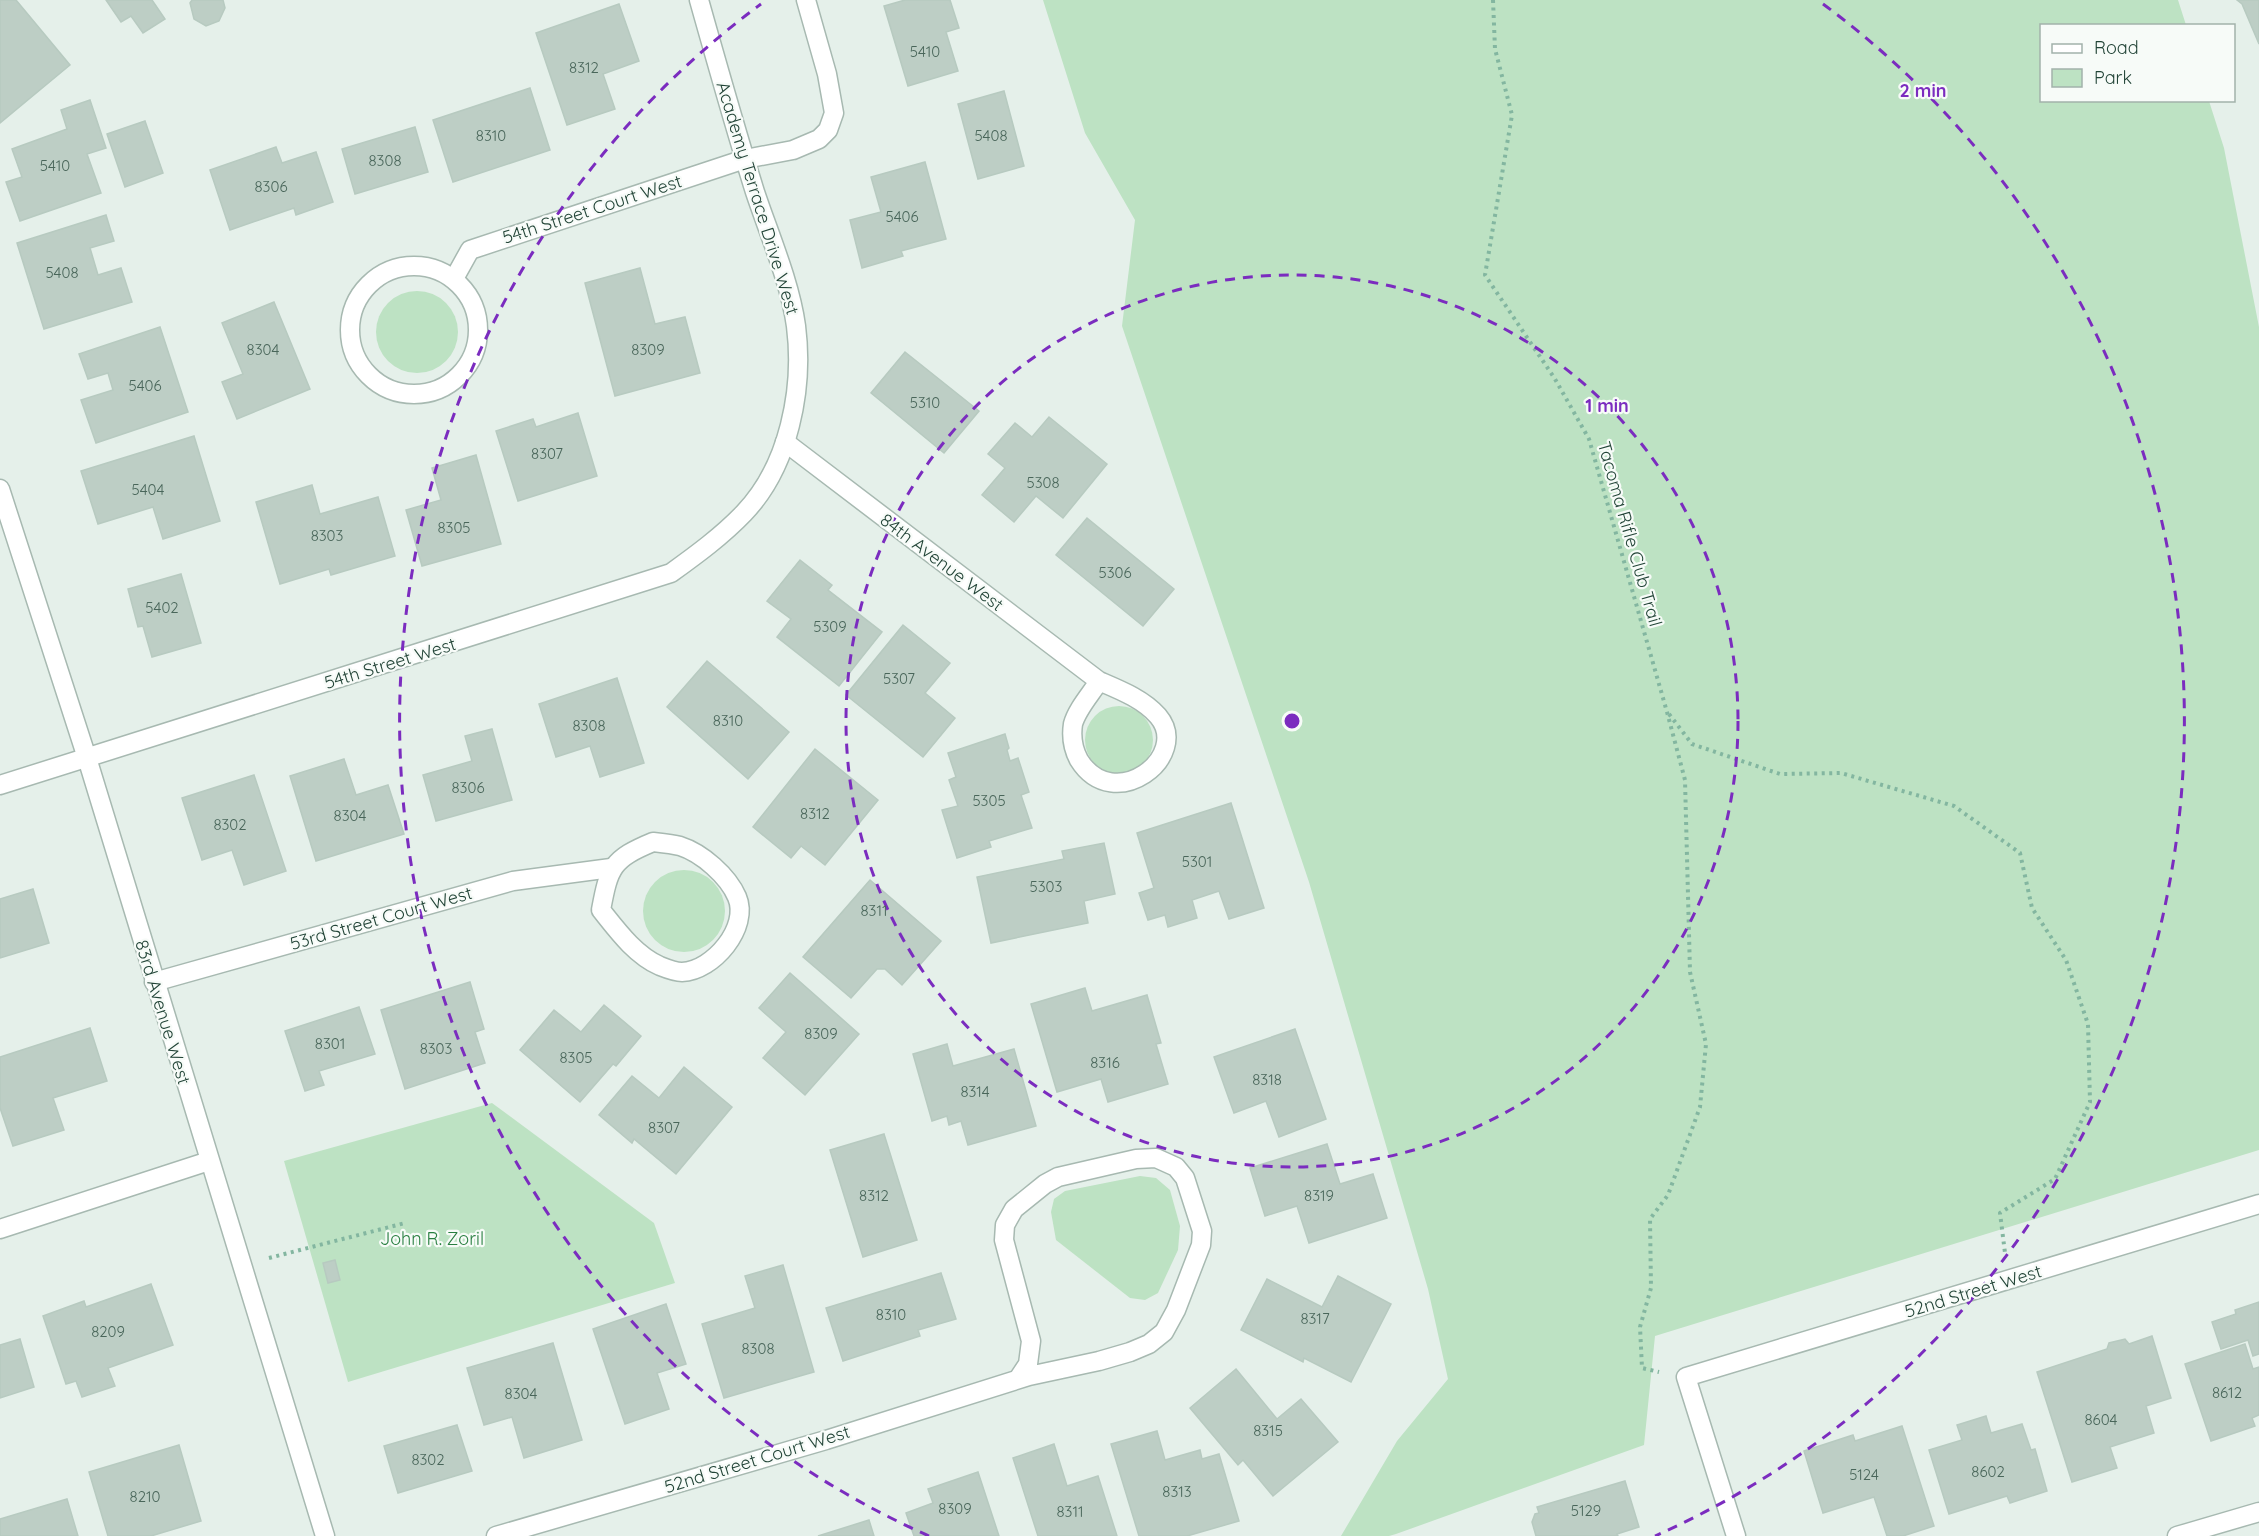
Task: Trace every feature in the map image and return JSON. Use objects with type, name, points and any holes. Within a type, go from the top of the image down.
[{"type":"street","name":"Academy Terrace Drive West","points":[[699,0],[796,325],[799,364],[796,403],[785,442],[768,478],[754,498]]},
{"type":"street","name":"54th Street Court West","points":[[454,277],[470,250],[745,159],[793,150],[819,139],[828,130],[834,113],[827,74],[806,0]]},
{"type":"street","points":[[406,266],[428,267],[454,277],[475,308],[478,329],[475,350],[466,368],[451,382],[431,392],[410,394],[390,389],[372,379],[358,363],[351,344],[350,322],[356,302],[368,284],[386,272],[406,266]]},
{"type":"street","name":"84th Avenue West","points":[[785,442],[1099,681],[1130,695],[1157,715],[1165,727],[1165,741],[1161,756],[1153,769],[1140,778],[1126,782],[1111,782],[1097,777],[1084,768],[1076,754],[1072,738],[1074,723],[1099,681]]},
{"type":"street","name":"83rd Avenue West","points":[[0,489],[87,758],[208,1161],[325,1536]]},
{"type":"street","name":"54th Street West","points":[[0,785],[670,573],[711,544],[746,511],[754,498]]},
{"type":"street","points":[[653,842],[680,846],[698,854],[726,880],[738,898],[739,919],[732,939],[719,955],[702,966],[682,972],[660,966],[630,943],[601,910],[611,868],[631,851],[653,842]]},
{"type":"street","name":"53rd Street Court West","points":[[154,982],[513,881],[611,868]]},
{"type":"street","name":"52nd Street Court West","points":[[496,1536],[825,1440],[1018,1379],[1099,1361],[1149,1344],[1164,1332],[1176,1310],[1201,1245],[1202,1230],[1185,1178],[1176,1167],[1156,1158],[1136,1159],[1058,1177],[1045,1184],[1014,1209],[1005,1225],[1004,1240],[1031,1341],[1028,1364],[1018,1379]]},
{"type":"street","points":[[0,1229],[208,1161]]},
{"type":"street","name":"52nd Street West","points":[[1686,1377],[2259,1204]]},
{"type":"street","points":[[1686,1377],[1736,1536]]},
{"type":"street","points":[[2177,1536],[2259,1512]]},
{"type":"path","name":"Tacoma Rifle Club Trail","points":[[1493,0],[1495,49],[1512,115],[1485,276],[1555,379],[1589,439],[1685,780],[1689,972],[1706,1044],[1700,1107],[1668,1195],[1650,1219],[1651,1288],[1640,1327],[1642,1368],[1686,1377]]},
{"type":"path","name":"Tacoma Rifle Club Trail","points":[[1667,712],[1692,744],[1780,774],[1841,773],[1954,806],[2020,853],[2032,908],[2066,960],[2088,1024],[2090,1102],[2055,1179],[2000,1213],[2008,1280]]},
{"type":"path","points":[[241,1266],[405,1223]]},
{"type":"green space","points":[[1043,0],[2178,0],[2186,24],[2040,24],[2040,102],[2209,102],[2224,148],[2259,327],[2259,1150],[1655,1336],[1644,1445],[1396,1534],[1341,1536],[1397,1441],[1448,1379],[1428,1289],[1309,882],[1122,326],[1135,220],[1085,133]]},
{"type":"green space","points":[[417,291],[433,294],[446,303],[455,316],[458,332],[455,348],[446,361],[433,370],[417,373],[401,370],[388,361],[379,348],[376,332],[379,316],[388,303],[401,294]]},
{"type":"green space","points":[[1112,706],[1126,706],[1138,711],[1148,721],[1153,740],[1148,759],[1138,769],[1126,774],[1112,774],[1100,769],[1090,759],[1085,747],[1085,733],[1090,721],[1100,711]]},
{"type":"green space","points":[[684,870],[700,873],[713,882],[722,895],[725,911],[722,927],[713,940],[700,949],[684,952],[668,949],[655,940],[646,927],[643,911],[646,895],[655,882],[668,873]]},
{"type":"green space","name":"John R. Zoril","points":[[492,1103],[654,1223],[675,1283],[348,1382],[284,1161]]},
{"type":"green space","points":[[1140,1176],[1156,1178],[1170,1190],[1180,1226],[1178,1250],[1158,1293],[1145,1300],[1130,1298],[1056,1240],[1051,1212],[1054,1199],[1065,1191]]},
{"type":"building","points":[[0,0],[16,0],[70,65],[0,123]]},
{"type":"building","points":[[106,0],[152,0],[165,19],[143,33],[131,16],[121,22]]},
{"type":"building","points":[[192,0],[223,0],[225,8],[219,21],[206,26],[194,19],[190,3]]},
{"type":"building","points":[[905,0],[950,0],[959,28],[946,32],[958,71],[908,86],[884,6]]},
{"type":"building","points":[[2237,0],[2259,0],[2259,44],[2242,4]]},
{"type":"building","points":[[619,4],[639,61],[603,74],[615,109],[567,125],[536,33]]},
{"type":"building","points":[[530,88],[550,150],[453,182],[433,120]]},
{"type":"building","points":[[1004,91],[1024,166],[978,179],[958,104]]},
{"type":"building","points":[[90,100],[106,148],[87,154],[101,193],[20,221],[6,182],[22,177],[12,149],[67,129],[61,110]]},
{"type":"building","points":[[145,121],[163,173],[125,187],[107,134]]},
{"type":"building","points":[[415,127],[428,172],[355,194],[342,149]]},
{"type":"building","points":[[276,147],[282,163],[316,152],[333,202],[296,215],[294,208],[230,230],[210,170]]},
{"type":"building","points":[[925,162],[946,239],[901,251],[903,256],[862,268],[850,220],[881,212],[871,177]]},
{"type":"building","points":[[106,215],[114,241],[90,248],[98,275],[121,268],[132,302],[44,329],[17,243]]},
{"type":"building","points":[[640,268],[655,324],[685,317],[700,373],[615,396],[585,283]]},
{"type":"building","points":[[274,302],[310,389],[237,419],[222,382],[243,374],[222,323]]},
{"type":"building","points":[[160,327],[188,412],[96,443],[81,400],[113,390],[108,373],[88,379],[79,354]]},
{"type":"building","points":[[905,352],[979,411],[944,453],[871,393]]},
{"type":"building","points":[[578,413],[597,476],[518,501],[496,431],[533,419],[536,427]]},
{"type":"building","points":[[1049,417],[1107,464],[1063,518],[1036,496],[1014,522],[982,495],[1005,468],[988,454],[1015,423],[1032,437]]},
{"type":"building","points":[[194,436],[220,521],[163,539],[153,507],[98,524],[81,471]]},
{"type":"building","points":[[476,455],[501,544],[422,566],[406,510],[441,500],[432,468]]},
{"type":"building","points":[[312,485],[320,514],[378,497],[395,556],[331,575],[329,569],[280,584],[256,502]]},
{"type":"building","points":[[1087,518],[1174,589],[1143,626],[1056,555]]},
{"type":"building","points":[[800,560],[832,585],[828,590],[882,632],[839,686],[777,637],[791,619],[767,601]]},
{"type":"building","points":[[181,574],[201,643],[152,657],[143,626],[138,627],[128,589]]},
{"type":"building","points":[[903,625],[950,663],[925,693],[955,718],[923,757],[846,695]]},
{"type":"building","points":[[707,661],[789,732],[748,779],[667,707]]},
{"type":"building","points":[[617,678],[644,763],[600,777],[590,746],[556,757],[539,704]]},
{"type":"building","points":[[492,729],[512,800],[436,821],[423,775],[472,761],[465,736]]},
{"type":"building","points":[[1005,734],[1010,761],[1018,758],[1029,792],[1021,795],[1032,828],[989,841],[991,847],[957,858],[942,810],[958,806],[949,780],[956,777],[948,753]]},
{"type":"building","points":[[815,749],[878,800],[825,865],[801,846],[791,858],[753,827]]},
{"type":"building","points":[[344,759],[356,795],[388,785],[404,834],[316,861],[290,776]]},
{"type":"building","points":[[254,775],[286,871],[244,885],[232,850],[202,860],[182,798]]},
{"type":"building","points":[[1231,803],[1264,908],[1229,919],[1219,891],[1192,900],[1197,918],[1168,927],[1165,915],[1148,920],[1139,893],[1154,888],[1137,833]]},
{"type":"building","points":[[1104,843],[1115,894],[1084,901],[1088,923],[991,943],[977,877],[1064,859],[1062,851]]},
{"type":"building","points":[[870,880],[941,941],[902,985],[885,969],[877,969],[851,998],[803,957]]},
{"type":"building","points":[[33,889],[49,943],[0,958],[0,899]]},
{"type":"building","points":[[790,973],[859,1034],[805,1095],[763,1058],[786,1032],[759,1008]]},
{"type":"building","points":[[470,982],[484,1029],[475,1032],[485,1063],[405,1089],[381,1010]]},
{"type":"building","points":[[1085,988],[1092,1011],[1147,995],[1161,1043],[1156,1044],[1168,1084],[1108,1102],[1101,1079],[1057,1092],[1031,1004]]},
{"type":"building","points":[[604,1005],[641,1036],[616,1066],[613,1064],[580,1102],[520,1050],[554,1010],[581,1032]]},
{"type":"building","points":[[359,1007],[375,1054],[319,1071],[324,1085],[305,1091],[285,1031]]},
{"type":"building","points":[[90,1028],[107,1081],[53,1098],[64,1130],[13,1146],[0,1108],[0,1057]]},
{"type":"building","points":[[1295,1029],[1326,1119],[1279,1137],[1266,1101],[1234,1113],[1214,1057]]},
{"type":"building","points":[[947,1044],[953,1066],[1014,1049],[1036,1126],[968,1145],[961,1121],[949,1125],[947,1116],[932,1121],[913,1054]]},
{"type":"building","points":[[684,1067],[732,1107],[676,1174],[634,1139],[632,1143],[599,1115],[632,1076],[659,1098]]},
{"type":"building","points":[[884,1134],[917,1240],[863,1257],[830,1150]]},
{"type":"building","points":[[1327,1144],[1340,1184],[1373,1174],[1387,1218],[1309,1243],[1297,1206],[1265,1216],[1250,1168]]},
{"type":"building","points":[[335,1260],[340,1280],[328,1283],[323,1263]]},
{"type":"building","points":[[783,1265],[814,1372],[724,1398],[702,1324],[755,1308],[745,1276]]},
{"type":"building","points":[[941,1273],[956,1319],[918,1330],[920,1336],[843,1361],[826,1308]]},
{"type":"building","points":[[1338,1276],[1391,1304],[1351,1382],[1304,1358],[1303,1362],[1241,1330],[1267,1279],[1322,1307]]},
{"type":"building","points":[[151,1284],[173,1345],[108,1368],[115,1386],[82,1397],[76,1381],[66,1384],[43,1316],[84,1301],[86,1307]]},
{"type":"building","points":[[2259,1302],[2259,1354],[2253,1356],[2248,1340],[2221,1349],[2212,1322],[2236,1314],[2235,1310]]},
{"type":"building","points":[[666,1304],[686,1364],[657,1373],[669,1409],[625,1424],[593,1329]]},
{"type":"building","points":[[2152,1336],[2171,1398],[2146,1406],[2154,1433],[2110,1447],[2117,1468],[2072,1482],[2037,1372],[2107,1349],[2109,1343],[2125,1339],[2129,1344]]},
{"type":"building","points":[[20,1339],[34,1387],[0,1398],[0,1345]]},
{"type":"building","points":[[553,1343],[582,1440],[524,1458],[512,1417],[484,1425],[467,1368]]},
{"type":"building","points":[[2245,1344],[2253,1369],[2259,1367],[2259,1415],[2252,1418],[2255,1426],[2211,1441],[2185,1364]]},
{"type":"building","points":[[1236,1369],[1277,1419],[1301,1399],[1338,1442],[1273,1496],[1243,1460],[1238,1465],[1190,1408]]},
{"type":"building","points":[[1986,1416],[1991,1433],[2022,1424],[2031,1450],[2035,1449],[2047,1491],[2010,1503],[2007,1496],[1949,1514],[1929,1450],[1962,1440],[1957,1425]]},
{"type":"building","points":[[457,1425],[472,1471],[398,1493],[384,1446]]},
{"type":"building","points":[[1902,1426],[1934,1526],[1903,1536],[1887,1536],[1874,1497],[1823,1513],[1804,1451],[1853,1435],[1855,1441]]},
{"type":"building","points":[[1157,1431],[1165,1460],[1200,1450],[1202,1459],[1219,1454],[1239,1521],[1187,1536],[1139,1536],[1111,1444]]},
{"type":"building","points":[[1054,1444],[1067,1486],[1098,1476],[1117,1536],[1038,1536],[1013,1458]]},
{"type":"building","points":[[179,1445],[201,1521],[151,1536],[108,1536],[89,1472]]},
{"type":"building","points":[[978,1472],[999,1536],[914,1536],[906,1513],[933,1503],[928,1489]]},
{"type":"building","points":[[1625,1481],[1639,1527],[1617,1534],[1618,1536],[1536,1536],[1532,1522],[1535,1514],[1539,1513],[1537,1507]]},
{"type":"building","points":[[67,1499],[78,1536],[0,1536],[0,1519]]},
{"type":"building","points":[[869,1520],[874,1536],[818,1536]]}]
